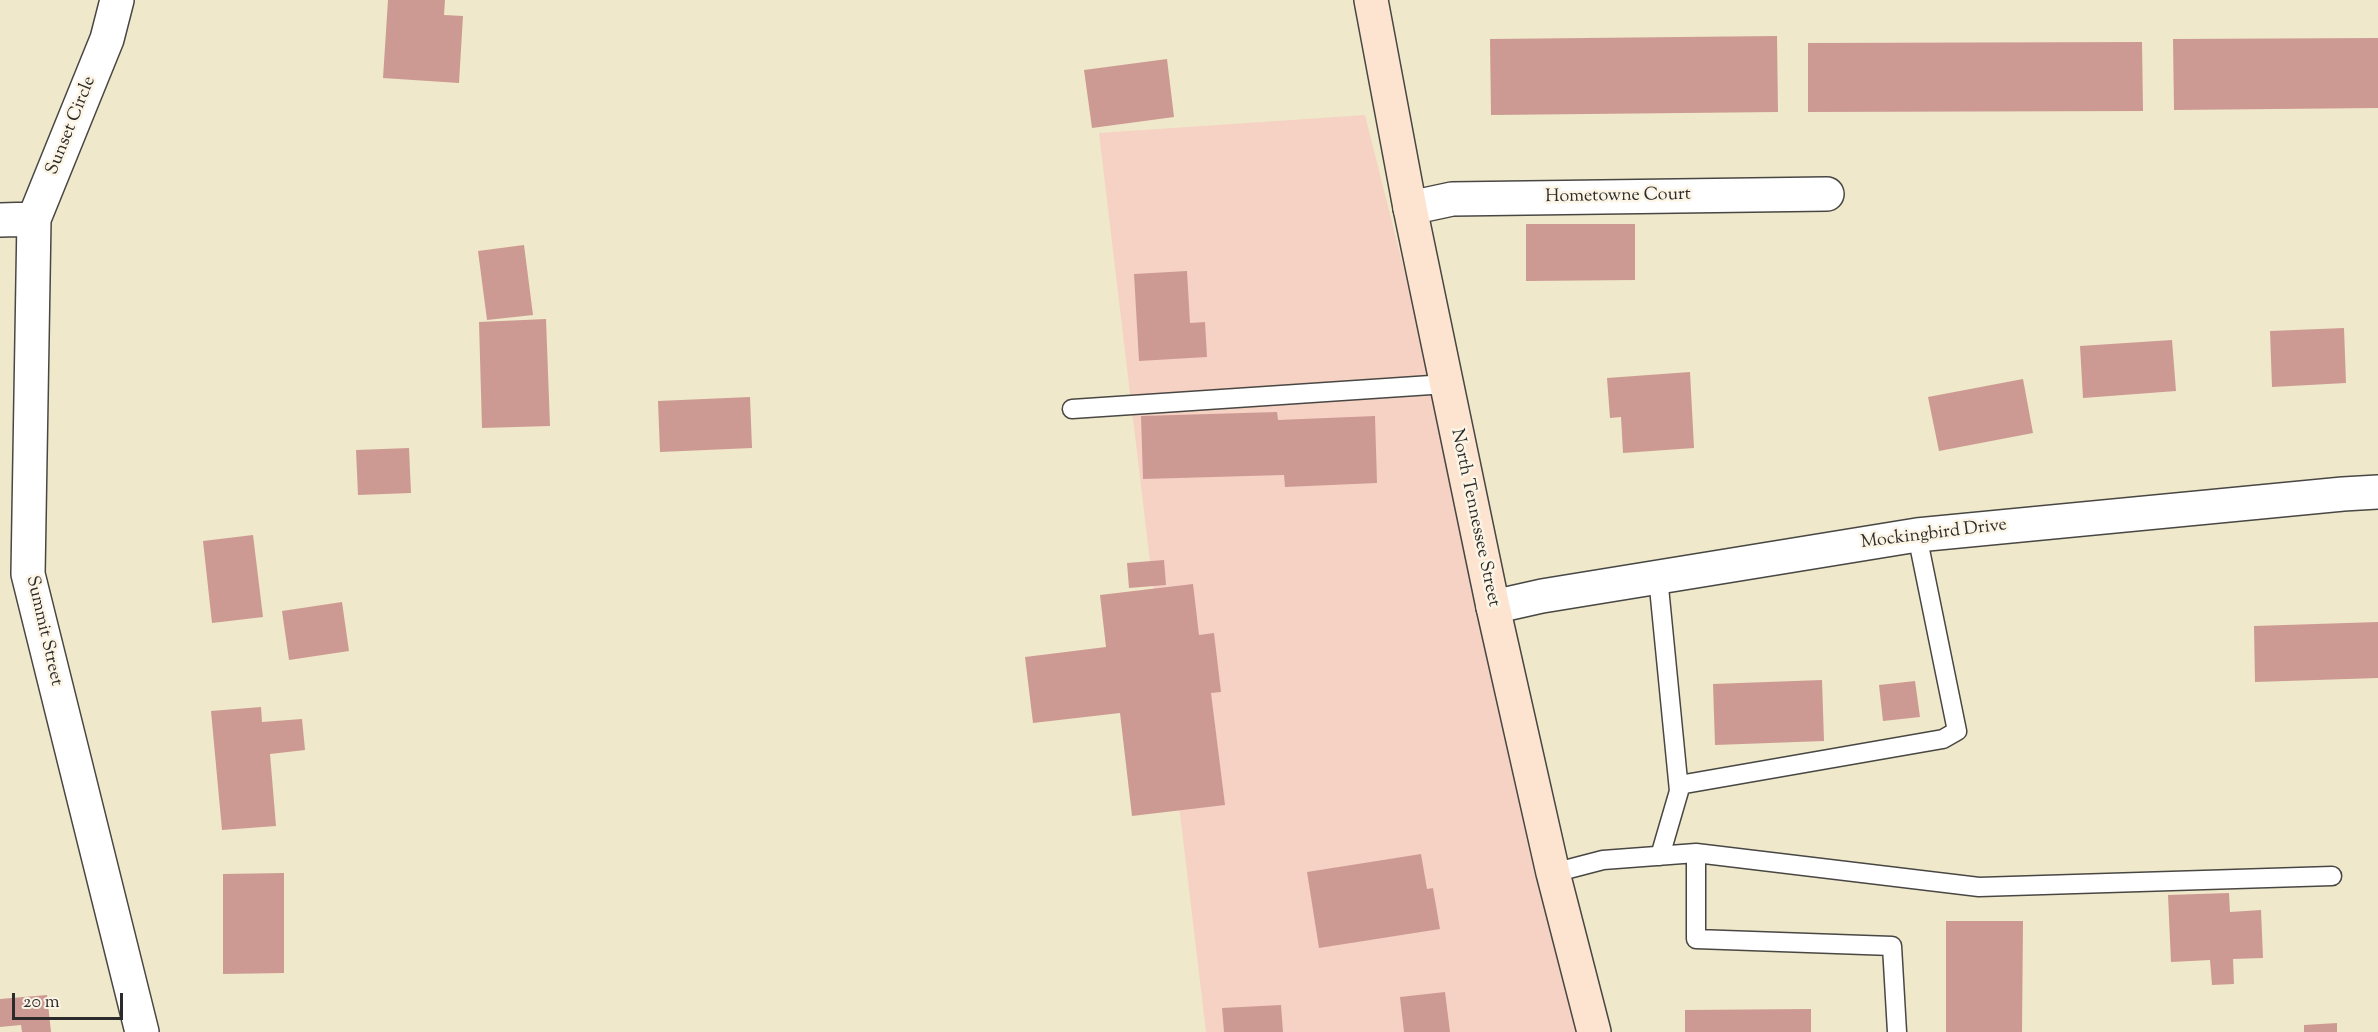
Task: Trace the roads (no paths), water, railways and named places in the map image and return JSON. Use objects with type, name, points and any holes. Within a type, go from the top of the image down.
[{"type":"main road","name":"North Tennessee Street","points":[[1371,0],[1410,208],[1493,608],[1553,873],[1594,1032]]},
{"type":"street","name":"Sunset Circle","points":[[34,219],[107,39],[117,0]]},
{"type":"street","name":"Hometowne Court","points":[[1410,208],[1452,199],[1827,194]]},
{"type":"street","points":[[0,220],[34,219]]},
{"type":"street","name":"Summit Street","points":[[34,219],[28,574],[142,1032]]},
{"type":"street","name":"Mockingbird Drive","points":[[1493,608],[1542,596],[1917,535],[2378,492]]},
{"type":"lane","points":[[1072,409],[1446,384]]},
{"type":"lane","points":[[1679,785],[1943,739],[1957,731],[1917,535]]},
{"type":"lane","points":[[1658,577],[1680,791],[1660,856]]},
{"type":"lane","points":[[1553,873],[1603,860],[1696,853],[1979,887],[2332,876]]},
{"type":"lane","points":[[1696,853],[1696,939],[1892,946],[1897,1032]]}]
